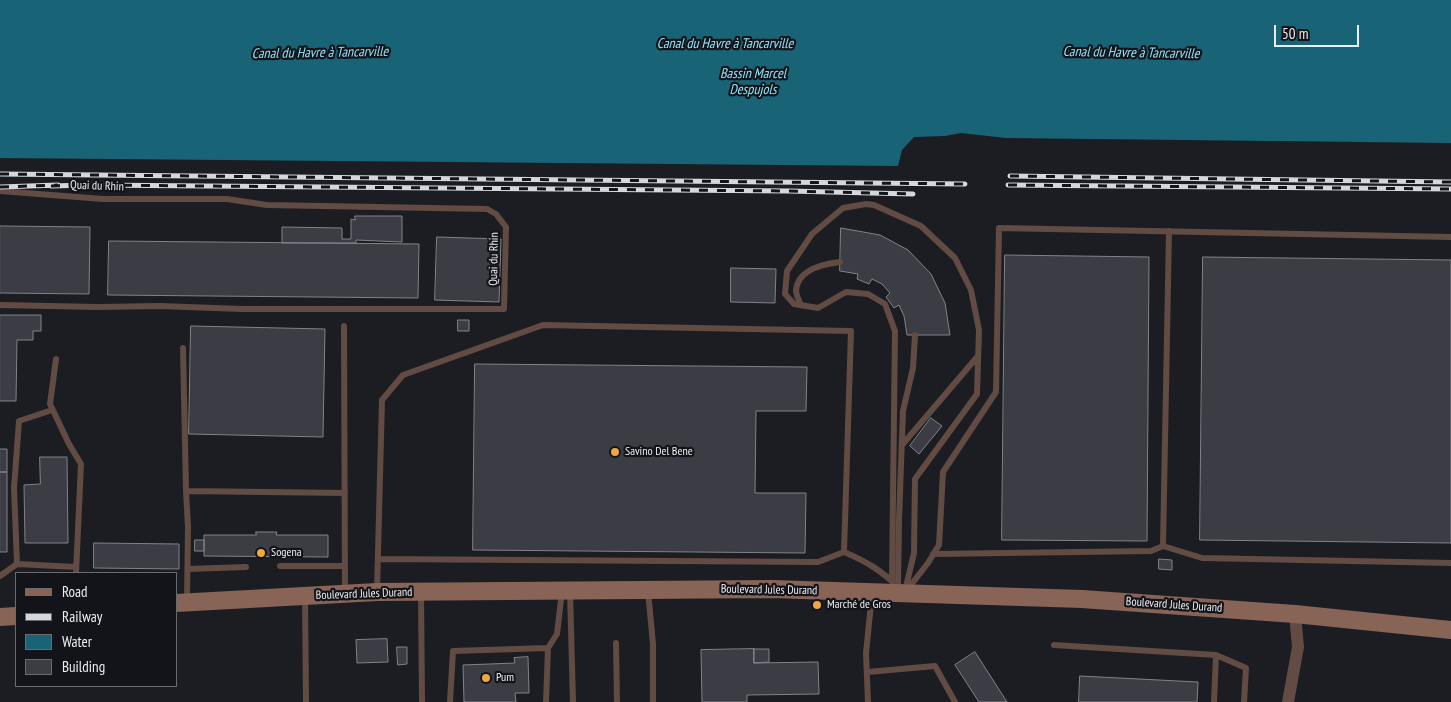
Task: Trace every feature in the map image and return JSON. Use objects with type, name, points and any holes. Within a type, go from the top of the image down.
[{"type":"main road","name":"Boulevard Jules Durand","points":[[182,603],[377,592],[648,589],[772,589],[872,592],[898,587],[1295,614],[1451,630]]},
{"type":"main road","points":[[0,617],[15,616]]},
{"type":"street","points":[[1288,702],[1298,647],[1295,614]]},
{"type":"lane","name":"Quai du Rhin","points":[[0,191],[103,199],[227,199],[267,205],[488,208],[496,214],[506,227],[504,309],[242,309],[160,306],[0,305]]},
{"type":"lane","points":[[866,204],[874,205],[921,226],[955,258],[971,290],[979,330],[977,394],[915,479],[914,553],[898,587],[895,331],[885,304],[868,294],[846,292],[818,308],[794,304],[785,294],[787,270],[812,234],[843,208],[866,204]]},
{"type":"lane","points":[[898,587],[928,563],[939,545],[944,472],[996,392],[999,228],[1451,237]]},
{"type":"lane","points":[[1163,546],[1169,231]]},
{"type":"lane","points":[[801,305],[796,292],[800,278],[810,270],[824,264],[840,262]]},
{"type":"lane","points":[[377,592],[382,400],[403,375],[543,325],[851,331],[844,552]]},
{"type":"lane","points":[[344,326],[345,594]]},
{"type":"lane","points":[[898,587],[903,411],[913,368],[914,335]]},
{"type":"lane","points":[[182,603],[188,569],[183,348]]},
{"type":"lane","points":[[902,445],[978,356]]},
{"type":"lane","points":[[0,576],[17,564],[76,570],[81,464],[50,404],[56,359]]},
{"type":"lane","points":[[17,564],[14,488],[19,421],[52,410]]},
{"type":"lane","points":[[186,491],[345,493]]},
{"type":"lane","points":[[934,554],[1151,551],[1163,546],[1202,558],[1451,564]]},
{"type":"lane","points":[[378,559],[818,562],[844,552],[880,570],[898,587]]},
{"type":"lane","points":[[280,566],[345,566]]},
{"type":"lane","points":[[188,569],[246,567]]},
{"type":"lane","points":[[648,589],[653,644],[654,702]]},
{"type":"lane","points":[[546,702],[548,648],[557,634],[566,590]]},
{"type":"lane","points":[[566,590],[573,702]]},
{"type":"lane","points":[[420,592],[422,702]]},
{"type":"lane","points":[[868,702],[866,653],[872,592]]},
{"type":"lane","points":[[305,596],[306,702]]},
{"type":"lane","points":[[616,643],[616,702]]},
{"type":"lane","points":[[1054,645],[1216,656],[1246,668],[1244,702]]},
{"type":"lane","points":[[450,702],[453,651],[548,648]]},
{"type":"lane","points":[[1214,702],[1216,656]]},
{"type":"lane","points":[[868,672],[935,666],[955,702]]},
{"type":"water","name":"Bassin Marcel Despujols","points":[[0,0],[1451,0],[1451,143],[1006,138],[961,133],[945,136],[914,137],[902,150],[898,166],[0,158]]},
{"type":"building","points":[[355,216],[402,216],[402,242],[356,240],[356,243],[282,243],[282,227],[342,228],[342,239],[351,239],[351,219],[355,220]]},
{"type":"building","points":[[0,226],[90,227],[89,294],[0,293]]},
{"type":"building","points":[[841,228],[880,235],[908,250],[931,274],[945,303],[950,335],[907,335],[904,316],[899,305],[894,308],[886,297],[890,293],[882,284],[872,279],[869,284],[857,279],[858,274],[840,271]]},
{"type":"building","points":[[437,237],[501,239],[499,302],[435,300]]},
{"type":"building","points":[[109,241],[419,244],[418,298],[108,295]]},
{"type":"building","points":[[1005,255],[1149,257],[1147,541],[1002,540]]},
{"type":"building","points":[[1203,257],[1451,260],[1451,543],[1200,540]]},
{"type":"building","points":[[731,268],[776,269],[775,303],[731,302]]},
{"type":"building","points":[[0,315],[41,315],[41,331],[33,331],[33,340],[17,340],[16,401],[0,401]]},
{"type":"building","points":[[458,320],[469,320],[469,331],[458,331]]},
{"type":"building","points":[[191,326],[325,329],[323,437],[189,434]]},
{"type":"building","name":"Savino Del Bene","points":[[475,364],[807,367],[806,411],[756,411],[755,493],[806,493],[805,553],[473,550]]},
{"type":"building","points":[[931,418],[942,426],[919,454],[910,446]]},
{"type":"building","points":[[0,449],[7,449],[7,472],[0,472]]},
{"type":"building","points":[[40,457],[67,457],[68,543],[25,543],[24,485],[40,484]]},
{"type":"building","points":[[0,472],[7,472],[7,552],[0,552]]},
{"type":"building","points":[[256,532],[277,532],[276,535],[328,535],[328,557],[204,556],[204,535],[256,535]]},
{"type":"building","points":[[195,540],[204,540],[204,551],[195,551]]},
{"type":"building","points":[[94,543],[179,544],[179,569],[94,568]]},
{"type":"building","points":[[1159,559],[1172,560],[1172,570],[1159,569]]},
{"type":"building","points":[[387,639],[388,662],[357,663],[356,640]]},
{"type":"building","points":[[397,647],[407,647],[407,664],[398,665]]},
{"type":"building","points":[[754,649],[769,649],[769,662],[754,663]]},
{"type":"building","points":[[754,649],[754,663],[818,662],[819,694],[747,695],[747,702],[702,702],[701,650]]},
{"type":"building","points":[[975,652],[1007,702],[979,702],[955,665]]},
{"type":"building","points":[[528,657],[529,693],[515,693],[516,702],[464,702],[463,665],[515,663],[514,658]]},
{"type":"building","points":[[1080,676],[1198,682],[1197,702],[1079,702]]},
{"type":"railway","points":[[0,174],[965,184]]},
{"type":"railway","points":[[1010,176],[1451,182]]},
{"type":"railway","points":[[0,187],[58,185]]},
{"type":"railway","points":[[1008,185],[1451,189]]},
{"type":"railway","points":[[51,186],[789,191],[913,194]]},
{"type":"place","name":"Savino Del Bene","points":[[615,452]]},
{"type":"place","name":"Sogena","points":[[261,553]]},
{"type":"place","name":"Marché de Gros","points":[[817,605]]},
{"type":"place","name":"Pum","points":[[486,678]]},
{"type":"water label","name":"Canal du Havre à Tancarville","points":[[725,44]]},
{"type":"water label","name":"Canal du Havre à Tancarville","points":[[320,53]]},
{"type":"water label","name":"Canal du Havre à Tancarville","points":[[1131,53]]}]
